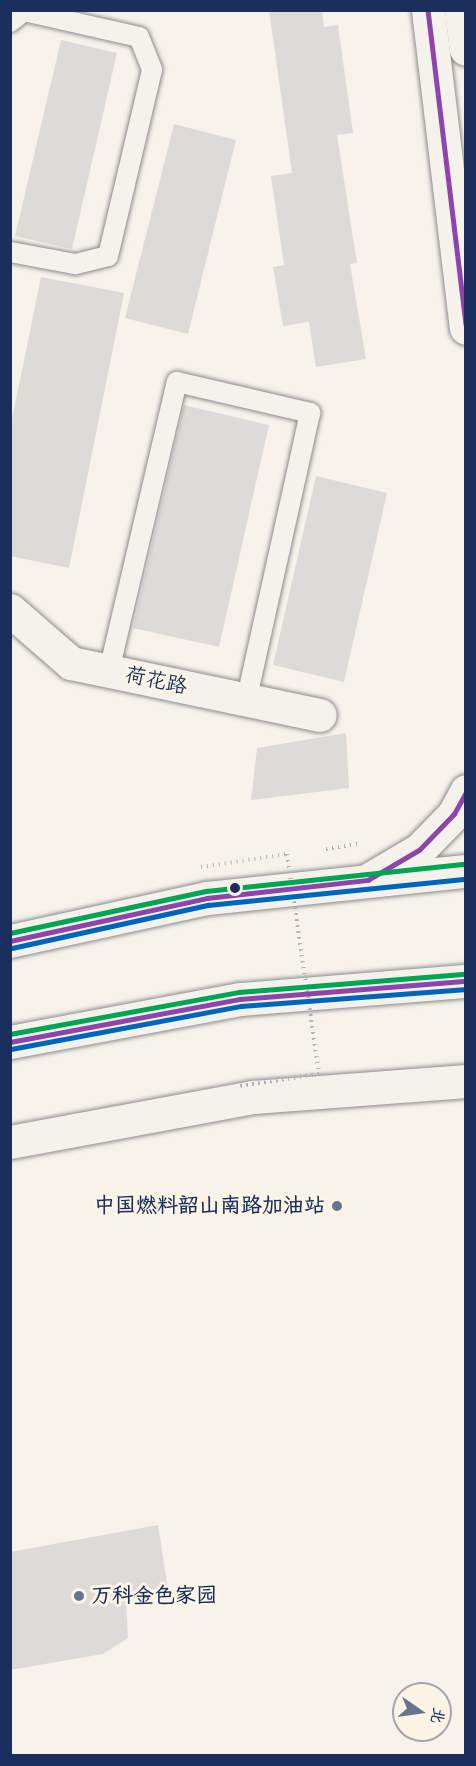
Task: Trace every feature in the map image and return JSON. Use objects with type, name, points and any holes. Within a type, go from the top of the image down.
[{"type":"main road","points":[[428,10],[465,328]]},
{"type":"main road","points":[[461,10],[465,49]]},
{"type":"main road","name":"荷花路","points":[[10,610],[71,663],[320,714]]},
{"type":"main road","points":[[368,880],[419,850],[454,814],[465,791]]},
{"type":"main road","points":[[10,941],[207,898],[465,871]]},
{"type":"main road","points":[[10,1042],[240,999],[465,981]]},
{"type":"main road","points":[[10,1142],[253,1097],[465,1081]]},
{"type":"lane","points":[[10,22],[24,11],[140,37],[152,70],[108,256],[75,264],[10,252]]},
{"type":"lane","points":[[109,671],[177,382],[310,413],[250,683]]},
{"type":"path","points":[[201,867],[287,854],[319,1074],[240,1086]]},
{"type":"building","points":[[269,10],[322,10],[324,27],[338,25],[353,133],[337,135],[357,263],[350,264],[366,359],[316,367],[309,322],[283,326],[273,267],[284,265],[271,176],[292,173]]},
{"type":"building","points":[[61,40],[117,53],[72,249],[15,236]]},
{"type":"building","points":[[174,124],[236,140],[188,334],[125,318]]},
{"type":"building","points":[[41,277],[124,293],[69,568],[10,556],[10,429]]},
{"type":"building","points":[[184,405],[269,425],[219,647],[133,628]]},
{"type":"building","points":[[316,476],[387,493],[344,682],[273,665]]},
{"type":"building","points":[[346,733],[349,788],[251,800],[257,748]]},
{"type":"building","name":"万科金色家园","points":[[158,1525],[168,1589],[126,1602],[128,1638],[103,1654],[10,1670],[10,1552]]},
{"type":"transit line","points":[[428,10],[466,324]]},
{"type":"transit line","points":[[10,941],[207,898],[368,880],[419,850],[454,814],[466,792]]},
{"type":"transit line","points":[[10,933],[206,891],[465,864]]},
{"type":"transit line","points":[[12,948],[208,905],[466,879]]},
{"type":"transit line","points":[[10,1034],[239,992],[465,974]]},
{"type":"transit line","points":[[10,1042],[240,999],[466,981]]},
{"type":"transit line","points":[[11,1049],[241,1006],[466,989]]},
{"type":"place","name":"中国燃料韶山南路加油站","points":[[337,1206]]},
{"type":"place","name":"万科金色家园","points":[[79,1596]]}]
